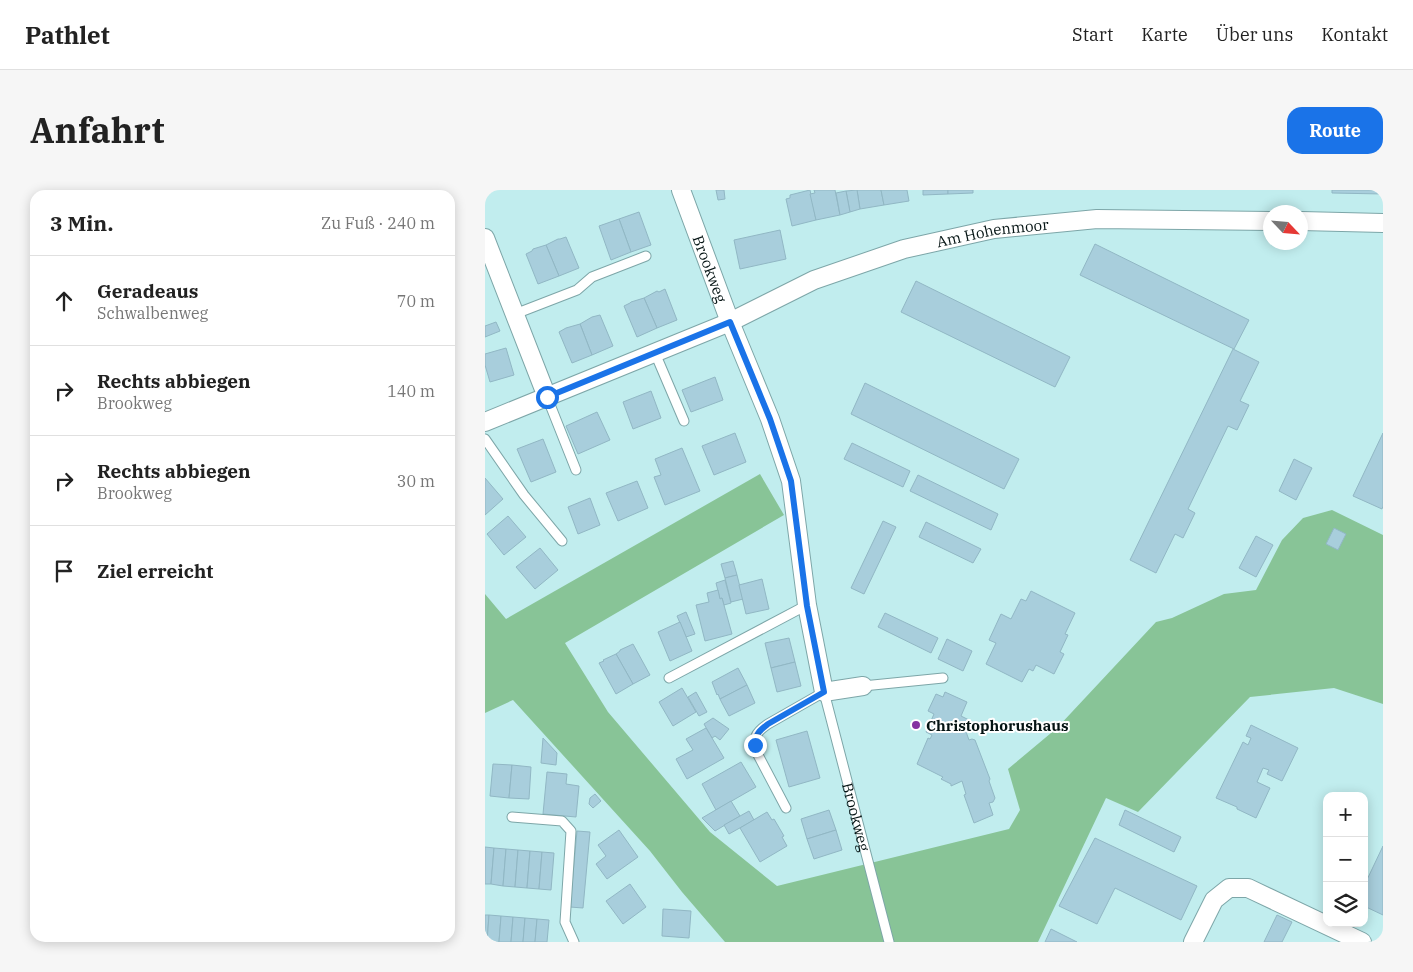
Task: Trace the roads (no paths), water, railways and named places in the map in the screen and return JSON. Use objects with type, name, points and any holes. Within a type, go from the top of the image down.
[{"type":"street","name":"Brookweg","points":[[681,190],[730,322],[770,419],[791,481],[807,606],[824,692]]},
{"type":"street","name":"Am Hohenmoor","points":[[485,422],[730,322],[814,280],[903,249],[994,229],[1097,219],[1263,221]]},
{"type":"street","points":[[1308,221],[1383,223]]},
{"type":"street","points":[[485,238],[547,397]]},
{"type":"street","points":[[824,692],[863,686]]},
{"type":"street","points":[[1193,942],[1214,900],[1229,888],[1248,888],[1362,942]]},
{"type":"lane","points":[[515,314],[577,290],[592,278],[646,256]]},
{"type":"lane","points":[[655,353],[684,420]]},
{"type":"lane","points":[[547,397],[576,470]]},
{"type":"lane","points":[[485,439],[524,495],[562,541]]},
{"type":"lane","points":[[669,678],[807,606]]},
{"type":"lane","points":[[863,686],[943,678]]},
{"type":"lane","points":[[786,808],[757,752],[755,745],[756,736],[768,724],[824,692]]},
{"type":"lane","name":"Brookweg","points":[[824,692],[889,942]]},
{"type":"lane","points":[[512,817],[562,821],[571,830],[565,922],[574,942]]},
{"type":"place","name":"Christophorushaus","points":[[916,725]]}]
